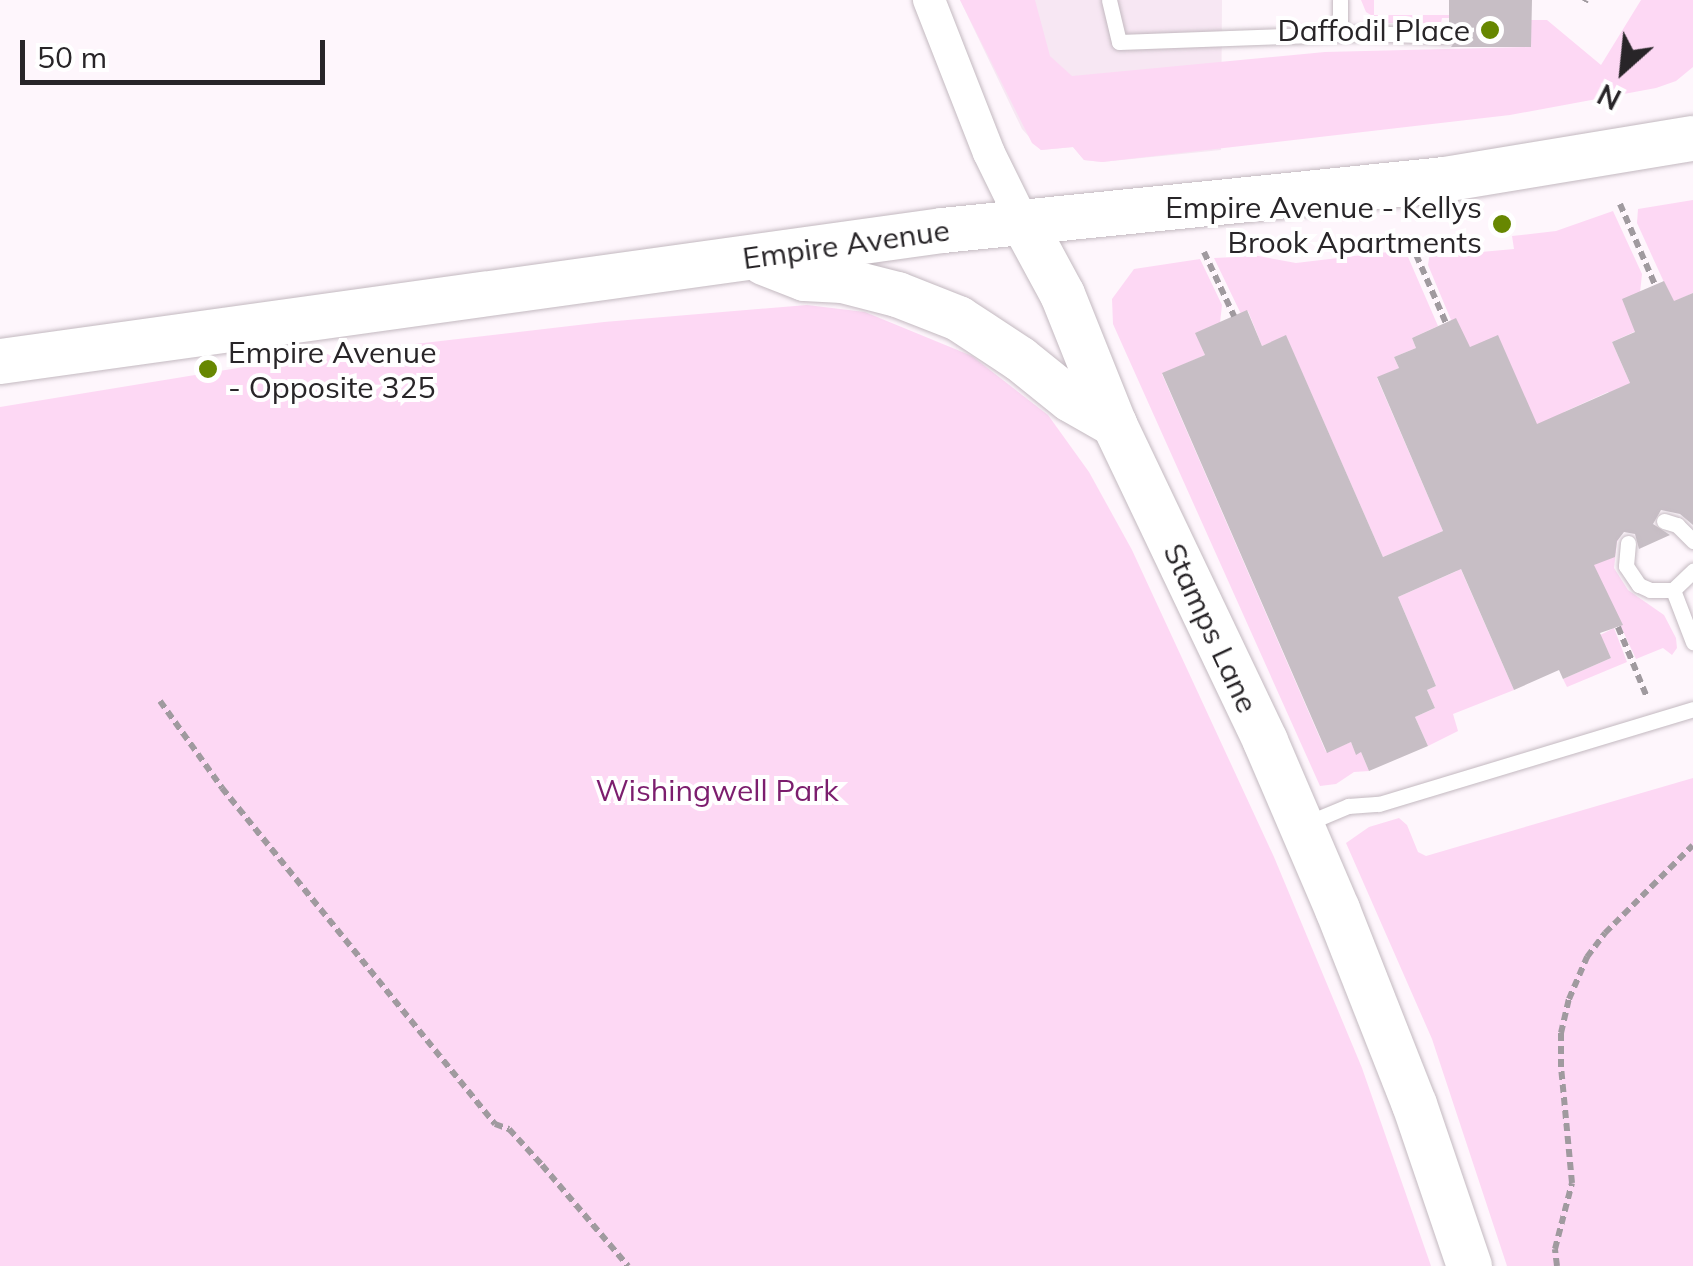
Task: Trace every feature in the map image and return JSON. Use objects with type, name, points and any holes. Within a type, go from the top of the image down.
[{"type":"main road","name":"Empire Avenue","points":[[0,361],[530,284],[1023,222],[1444,179],[1693,138]]},
{"type":"main road","name":"Stamps Lane","points":[[1023,222],[1062,294],[1114,424],[1302,825],[1414,1104],[1469,1266]]},
{"type":"main road","points":[[752,258],[804,278],[842,280],[945,312],[1114,424]]},
{"type":"street","name":"Stamps Lane","points":[[929,0],[989,152],[1023,222]]},
{"type":"lane","points":[[1109,0],[1120,42],[1340,34],[1450,36]]},
{"type":"lane","points":[[1340,0],[1340,34]]},
{"type":"lane","points":[[1664,521],[1678,525],[1693,541]]},
{"type":"lane","points":[[1628,542],[1626,566],[1639,585],[1661,592],[1673,590],[1693,571]]},
{"type":"lane","points":[[1673,590],[1693,642]]},
{"type":"lane","points":[[1302,825],[1348,806],[1379,804],[1693,709]]},
{"type":"path","points":[[1620,204],[1655,285]]},
{"type":"path","points":[[1411,243],[1446,322]]},
{"type":"path","points":[[1204,252],[1234,316]]},
{"type":"path","points":[[1618,626],[1655,720]]},
{"type":"path","points":[[160,701],[222,788],[495,1124],[509,1130],[542,1164],[628,1266]]},
{"type":"path","points":[[1557,1266],[1555,1249],[1572,1184],[1561,1067],[1561,1034],[1569,999],[1604,933],[1693,845]]},
{"type":"shaded area","points":[[960,0],[1222,0],[1221,150],[1102,162],[1084,160],[1073,147],[1041,150],[1022,129]]},
{"type":"green space","points":[[960,0],[1035,0],[1050,56],[1072,76],[1325,52],[1530,47],[1531,20],[1547,20],[1601,65],[1641,0],[1693,0],[1693,67],[1676,81],[1656,88],[1510,115],[1102,162],[1084,160],[1073,147],[1041,150],[1032,143]]},
{"type":"green space","points":[[1361,0],[1374,0],[1374,15],[1450,18],[1442,18],[1441,23],[1384,23],[1366,12]]},
{"type":"green space","points":[[1693,200],[1693,293],[1673,302],[1637,223],[1638,209]]},
{"type":"green space","points":[[1613,211],[1642,274],[1636,331],[1612,342],[1654,438],[1608,392],[1564,412],[1586,461],[1558,472],[1451,320],[1428,265],[1431,246],[1476,241],[1481,252],[1514,249],[1512,236],[1556,231]]},
{"type":"green space","points":[[1405,250],[1438,326],[1412,338],[1416,348],[1394,357],[1399,368],[1377,378],[1443,531],[1383,557],[1286,336],[1262,346],[1248,311],[1241,314],[1214,258],[1258,256],[1296,263]]},
{"type":"green space","points":[[1200,259],[1222,305],[1220,323],[1196,333],[1205,355],[1162,374],[1326,752],[1351,742],[1356,754],[1361,752],[1369,771],[1354,772],[1336,784],[1320,786],[1113,324],[1112,299],[1134,269]]},
{"type":"green space","name":"Wishingwell Park","points":[[807,305],[865,312],[972,356],[1048,415],[1089,472],[1132,550],[1274,857],[1362,1068],[1431,1266],[0,1266],[0,407],[311,356],[604,322]]},
{"type":"green space","points":[[1565,507],[1623,531],[1617,542],[1614,568],[1628,590],[1664,615],[1676,638],[1677,648],[1672,655],[1663,648],[1636,659]]},
{"type":"green space","points":[[1455,556],[1514,690],[1453,714],[1458,731],[1428,746],[1415,717],[1435,708],[1427,690],[1436,686],[1398,597],[1457,571]]},
{"type":"green space","points":[[1614,628],[1627,662],[1567,687],[1563,679],[1611,658],[1600,635]]},
{"type":"green space","points":[[1693,778],[1693,1266],[1507,1266],[1432,1039],[1346,843],[1369,827],[1399,818],[1407,825],[1418,852],[1426,856]]},
{"type":"building","name":"Daffodil Place","points":[[1449,0],[1532,0],[1531,47],[1451,47],[1460,35],[1449,25]]},
{"type":"building","points":[[1664,281],[1674,301],[1693,293],[1693,525],[1680,514],[1661,510],[1653,524],[1670,535],[1639,549],[1635,534],[1624,532],[1617,541],[1615,557],[1594,565],[1623,625],[1600,633],[1611,658],[1563,679],[1559,670],[1514,690],[1461,569],[1398,597],[1436,686],[1427,690],[1435,708],[1415,717],[1428,746],[1369,771],[1361,752],[1356,755],[1351,742],[1327,753],[1162,373],[1205,355],[1195,333],[1247,310],[1262,346],[1286,335],[1383,557],[1443,531],[1377,377],[1399,368],[1394,357],[1416,348],[1412,338],[1456,318],[1470,347],[1498,335],[1537,424],[1630,383],[1612,342],[1635,332],[1622,299]]},
{"type":"place","name":"Daffodil Place","points":[[1490,30]]},
{"type":"place","name":"Empire Avenue - Kellys Brook Apartments","points":[[1502,224]]},
{"type":"place","name":"Empire Avenue - Opposite 325","points":[[208,369]]}]
